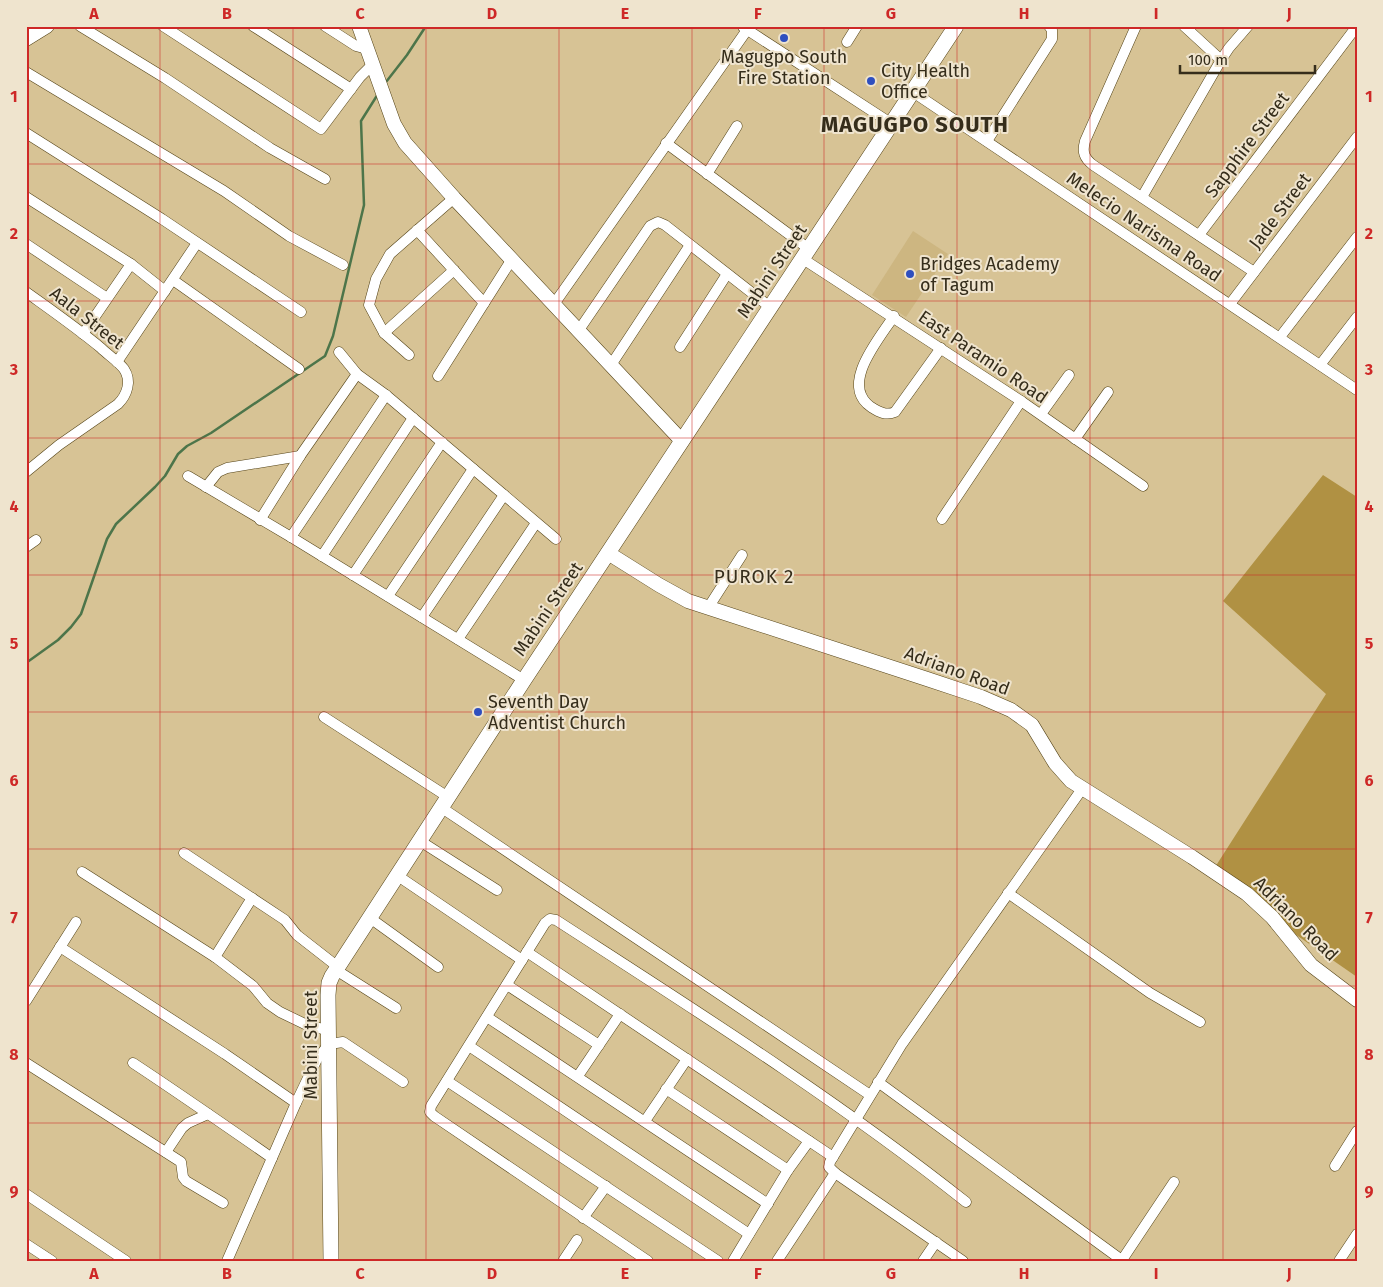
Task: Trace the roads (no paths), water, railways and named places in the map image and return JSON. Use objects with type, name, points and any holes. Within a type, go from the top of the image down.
[{"type":"main road","name":"Mabini Street","points":[[331,1261],[329,982],[524,680],[956,26]]},
{"type":"street","points":[[26,38],[47,26]]},
{"type":"street","points":[[80,26],[165,78],[270,148],[325,179]]},
{"type":"street","points":[[163,26],[322,129],[366,69],[373,64]]},
{"type":"street","points":[[253,26],[351,89]]},
{"type":"street","points":[[324,26],[356,46],[367,49]]},
{"type":"street","points":[[359,26],[390,115],[399,134],[454,198],[682,441]]},
{"type":"street","points":[[847,42],[858,26]]},
{"type":"street","points":[[987,141],[1052,39],[1052,30],[1049,26]]},
{"type":"street","points":[[1136,26],[1085,140],[1083,154],[1093,165],[1254,272]]},
{"type":"street","points":[[1184,26],[1221,60]]},
{"type":"street","points":[[1142,197],[1221,60],[1248,26]]},
{"type":"street","points":[[554,304],[745,28],[892,124]]},
{"type":"street","name":"Sapphire Street","points":[[1199,235],[1352,28]]},
{"type":"street","points":[[26,72],[224,191],[289,236],[343,265]]},
{"type":"street","name":"Melecio Narisma Road","points":[[913,92],[1357,390]]},
{"type":"street","points":[[708,174],[737,126]]},
{"type":"street","points":[[26,132],[301,312]]},
{"type":"street","name":"Jade Street","points":[[1230,304],[1357,137]]},
{"type":"street","name":"East Paramio Road","points":[[666,143],[708,174],[806,254],[1143,486]]},
{"type":"street","points":[[26,197],[131,264],[166,291]]},
{"type":"street","points":[[409,355],[384,333],[369,305],[376,279],[390,254],[454,198]]},
{"type":"street","points":[[579,330],[650,226],[654,223],[661,223],[770,307]]},
{"type":"street","points":[[417,230],[484,303]]},
{"type":"street","points":[[1280,337],[1357,237]]},
{"type":"street","points":[[117,362],[197,243]]},
{"type":"street","points":[[26,244],[108,298]]},
{"type":"street","points":[[611,365],[690,245]]},
{"type":"street","points":[[438,376],[512,259]]},
{"type":"street","points":[[83,334],[131,264]]},
{"type":"street","points":[[384,333],[454,270]]},
{"type":"street","points":[[680,347],[727,274]]},
{"type":"street","points":[[172,280],[299,369]]},
{"type":"street","name":"Aala Street","points":[[26,292],[117,362],[124,370],[128,389],[125,397],[26,472]]},
{"type":"street","points":[[894,316],[868,357],[859,377],[859,394],[868,405],[882,413],[890,414],[895,412],[941,348]]},
{"type":"street","points":[[1320,365],[1357,318]]},
{"type":"street","points":[[339,352],[356,374],[386,394],[556,539]]},
{"type":"street","points":[[260,520],[300,456],[356,374]]},
{"type":"street","points":[[1040,414],[1070,375]]},
{"type":"street","points":[[1075,439],[1108,392]]},
{"type":"street","points":[[291,537],[386,394]]},
{"type":"street","points":[[942,519],[1021,401]]},
{"type":"street","points":[[322,556],[414,418]]},
{"type":"street","points":[[353,575],[442,442]]},
{"type":"street","points":[[206,487],[218,472],[227,468],[300,456]]},
{"type":"street","points":[[388,596],[473,468]]},
{"type":"street","points":[[188,476],[524,680]]},
{"type":"street","points":[[422,617],[504,495]]},
{"type":"street","points":[[458,639],[536,523]]},
{"type":"street","points":[[26,547],[36,540]]},
{"type":"street","name":"Adriano Road","points":[[608,553],[674,594],[708,608],[927,678],[1011,710],[1032,725],[1048,753],[1062,772],[1082,789],[1192,857],[1247,894],[1272,917],[1311,965],[1357,1000]]},
{"type":"street","points":[[708,608],[742,555]]},
{"type":"street","points":[[324,717],[445,803],[870,1095]]},
{"type":"street","points":[[963,1261],[835,1174],[829,1167],[832,1156],[932,1000],[1082,789]]},
{"type":"street","points":[[420,841],[497,890]]},
{"type":"street","points":[[184,854],[285,920],[297,935],[337,968],[396,1008]]},
{"type":"street","points":[[82,872],[215,957],[253,986],[267,1003],[280,1012],[338,1042],[346,1044],[403,1082]]},
{"type":"street","points":[[398,876],[620,1014],[832,1156]]},
{"type":"street","points":[[1008,893],[1150,993],[1200,1022]]},
{"type":"street","points":[[215,957],[252,898]]},
{"type":"street","points":[[370,918],[438,967]]},
{"type":"street","points":[[648,1261],[430,1112],[431,1106],[548,920],[556,920],[711,1020],[904,1153],[966,1202]]},
{"type":"street","points":[[26,1001],[76,922]]},
{"type":"street","points":[[60,947],[225,1054],[296,1103]]},
{"type":"street","points":[[506,986],[599,1045]]},
{"type":"street","points":[[578,1076],[620,1014]]},
{"type":"street","points":[[487,1016],[768,1204]]},
{"type":"street","points":[[228,1261],[296,1103],[328,1037]]},
{"type":"street","points":[[469,1046],[749,1234]]},
{"type":"street","points":[[645,1122],[687,1059]]},
{"type":"street","points":[[26,1063],[181,1162],[183,1177],[186,1181],[223,1203]]},
{"type":"street","points":[[132,1063],[184,1096],[272,1158]]},
{"type":"street","points":[[447,1081],[718,1261]]},
{"type":"street","points":[[878,1082],[1123,1260],[1174,1182]]},
{"type":"street","points":[[666,1089],[788,1170]]},
{"type":"street","points":[[166,1152],[182,1128],[188,1123],[208,1114]]},
{"type":"street","points":[[1335,1166],[1357,1131]]},
{"type":"street","points":[[733,1261],[788,1170],[809,1141]]},
{"type":"street","points":[[777,1261],[835,1174]]},
{"type":"street","points":[[583,1218],[606,1186]]},
{"type":"street","points":[[26,1194],[126,1261]]},
{"type":"street","points":[[1339,1261],[1357,1234]]},
{"type":"street","points":[[563,1261],[576,1240]]},
{"type":"street","points":[[923,1261],[936,1242]]},
{"type":"street","points":[[26,1244],[37,1257],[52,1261]]},
{"type":"waterway","points":[[386,82],[426,26]]},
{"type":"waterway","points":[[26,663],[58,640],[81,614],[107,539],[116,524],[165,476],[178,454],[187,446],[211,433],[325,356],[333,336],[364,205],[361,121],[378,94]]},
{"type":"place","name":"Magugpo South Fire Station","points":[[784,38]]},
{"type":"place","name":"City Health Office","points":[[871,81]]},
{"type":"place","name":"Bridges Academy of Tagum","points":[[910,274]]},
{"type":"place","name":"Seventh Day Adventist Church","points":[[478,712]]},
{"type":"district","name":"MAGUGPO SOUTH","points":[[915,124]]},
{"type":"district","name":"PUROK 2","points":[[754,576]]}]
